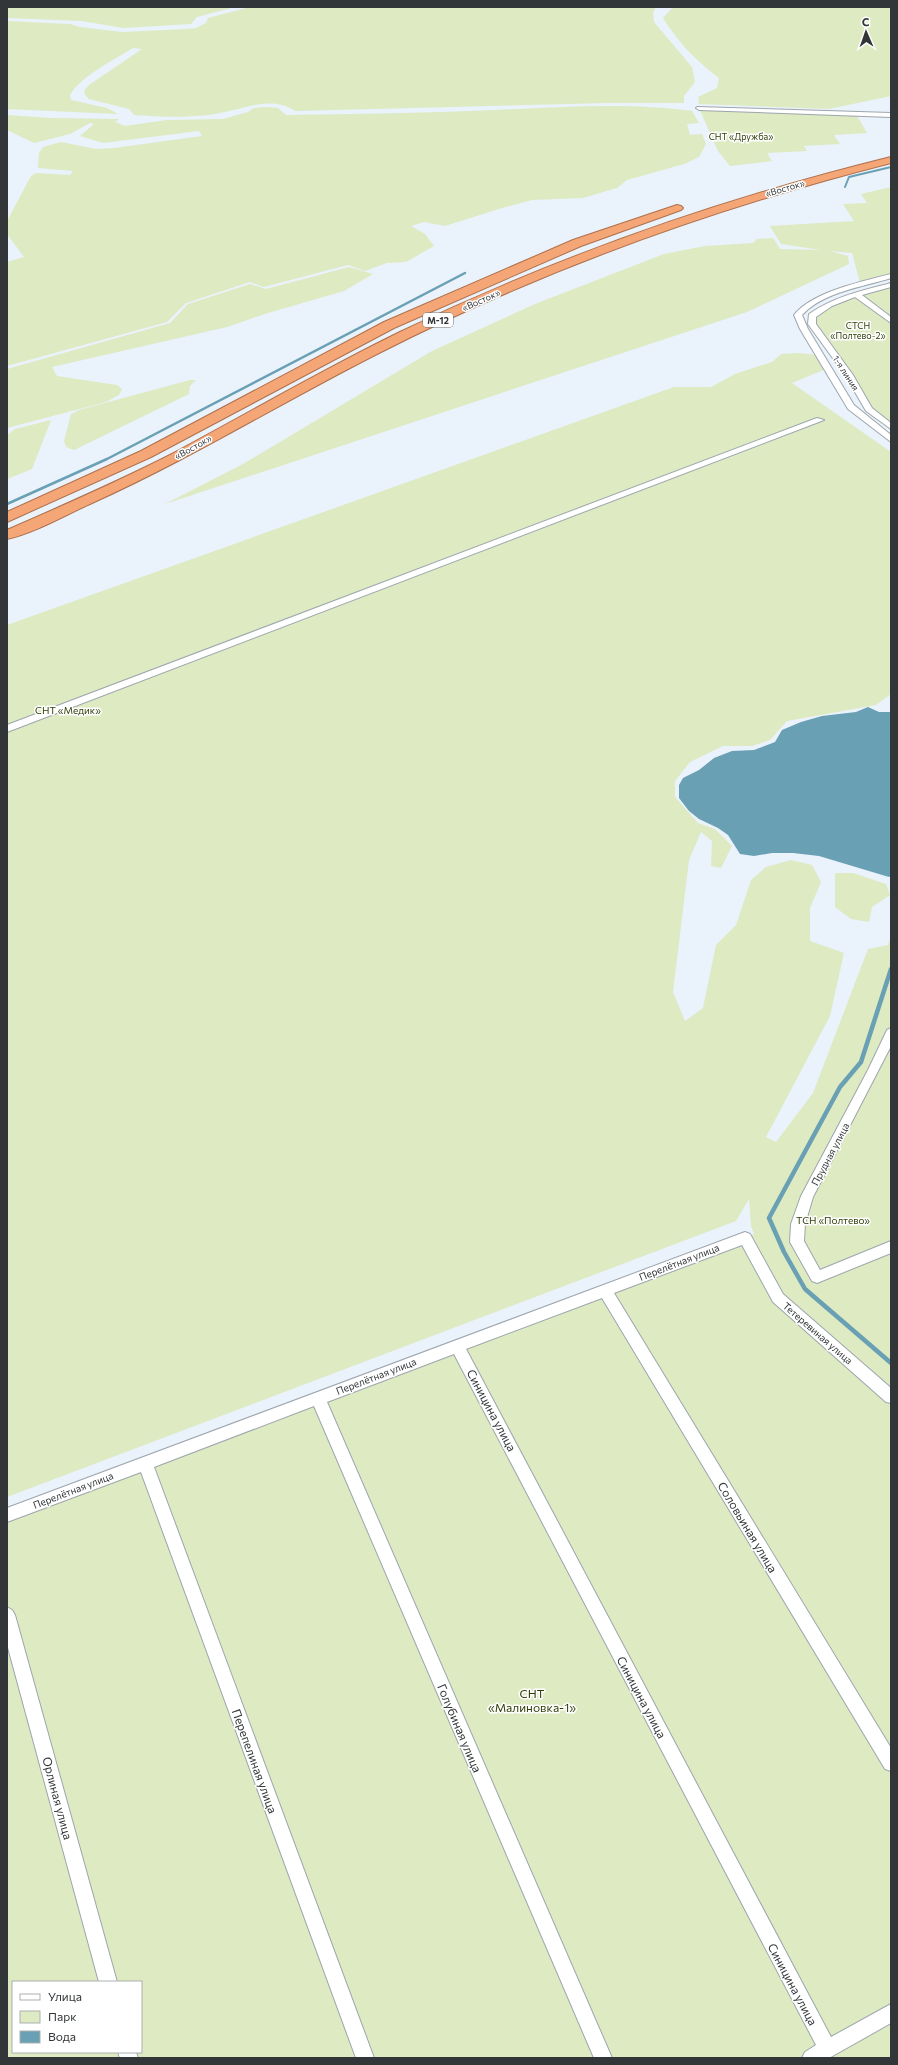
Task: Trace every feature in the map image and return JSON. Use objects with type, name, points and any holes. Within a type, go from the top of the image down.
[{"type":"highway","name":"«Восток»","points":[[772,179],[891,149]]},
{"type":"highway","name":"«Восток»","points":[[7,535],[80,504],[172,459],[403,336],[533,277],[637,236],[740,201],[891,160]]},
{"type":"highway","name":"«Восток»","points":[[7,518],[146,454],[389,325],[577,243],[686,205]]},
{"type":"street","points":[[699,108],[891,115]]},
{"type":"street","points":[[891,276],[823,298],[801,309],[798,315],[851,407],[891,439]]},
{"type":"street","name":"1-я линия","points":[[891,285],[821,308],[812,316],[812,324],[849,375],[869,409],[891,427]]},
{"type":"street","points":[[858,296],[891,321]]},
{"type":"street","points":[[7,729],[820,420]]},
{"type":"street","name":"Прудная улица","points":[[891,1033],[874,1070],[807,1196],[798,1224],[797,1242],[816,1277],[891,1247]]},
{"type":"street","name":"Перелётная улица","points":[[7,1515],[745,1238]]},
{"type":"street","name":"Тетеревиная улица","points":[[745,1238],[778,1298],[891,1397]]},
{"type":"street","name":"Соловьиная улица","points":[[605,1290],[891,1763]]},
{"type":"street","name":"Синицина улица","points":[[457,1346],[828,2049]]},
{"type":"street","name":"Голубиная улица","points":[[318,1398],[603,2058]]},
{"type":"street","name":"Перепелиная улица","points":[[145,1463],[365,2058]]},
{"type":"street","name":"Орлиная улица","points":[[7,1615],[108,1981]]},
{"type":"street","points":[[811,2058],[891,2013]]},
{"type":"green space","points":[[7,7],[235,7],[197,17],[191,24],[123,28],[82,21],[7,18]]},
{"type":"green space","points":[[250,7],[656,7],[653,12],[654,22],[692,67],[695,82],[684,96],[684,103],[607,103],[295,111],[286,106],[277,104],[258,104],[210,115],[186,117],[134,115],[129,109],[89,99],[85,95],[84,91],[89,85],[142,49],[133,48],[90,75],[75,88],[70,95],[71,100],[107,108],[118,114],[7,109],[7,21],[70,24],[80,27],[122,32],[186,29],[196,28],[206,23],[208,18]]},
{"type":"green space","points":[[673,7],[891,7],[891,96],[829,109],[699,104],[698,97],[717,88],[719,78],[688,51],[663,18]]},
{"type":"green space","points":[[594,106],[668,108],[692,111],[699,123],[687,124],[690,135],[702,134],[706,144],[699,157],[684,164],[627,180],[617,188],[583,198],[532,200],[445,226],[424,222],[411,226],[425,234],[434,246],[406,262],[387,263],[365,271],[348,265],[264,287],[250,282],[186,303],[167,322],[7,366],[7,262],[24,257],[7,234],[7,221],[31,176],[36,173],[70,175],[73,171],[38,168],[39,153],[43,147],[61,142],[96,149],[114,148],[202,136],[199,131],[103,143],[80,136],[94,124],[90,123],[70,134],[34,143],[7,130],[7,115],[51,118],[119,119],[115,122],[125,126],[167,120],[223,119],[248,112],[254,108],[278,108],[286,115],[443,112]]},
{"type":"green space","name":"СНТ «Дружба»","points":[[699,108],[856,114],[867,133],[834,135],[840,144],[804,146],[807,151],[767,153],[772,161],[730,166],[718,151]]},
{"type":"green space","points":[[891,187],[891,276],[861,286],[852,253],[830,251],[848,256],[849,264],[747,312],[165,504],[243,464],[432,351],[535,304],[664,254],[705,246],[753,243],[757,239],[773,238],[780,249],[821,250],[781,244],[770,226],[854,221],[843,204],[867,203],[861,194]]},
{"type":"green space","points":[[349,267],[373,274],[344,291],[268,313],[227,327],[52,367],[57,376],[117,385],[122,389],[119,395],[106,402],[7,428],[7,369],[170,323],[188,304],[250,284],[266,289]]},
{"type":"green space","name":"СТСН «Полтево-2»","points":[[891,285],[891,427],[869,409],[812,324],[812,316],[821,308]]},
{"type":"green space","points":[[799,353],[817,355],[831,367],[792,383],[891,452],[891,694],[876,705],[787,721],[770,740],[752,746],[723,746],[690,762],[675,781],[675,797],[698,823],[715,829],[732,846],[721,868],[711,866],[712,841],[701,832],[689,860],[673,992],[685,1021],[703,1008],[716,945],[736,925],[751,880],[766,867],[791,860],[812,865],[821,882],[810,908],[810,941],[844,953],[830,1016],[766,1137],[776,1142],[813,1093],[868,949],[888,945],[891,936],[891,2058],[7,2058],[7,1515],[754,1234],[751,1226],[749,1199],[736,1221],[7,1497],[7,625],[674,387],[711,387],[735,374],[772,362],[781,354]]},
{"type":"green space","points":[[190,380],[196,380],[190,386],[189,394],[74,450],[66,447],[64,441],[71,414],[79,410]]},
{"type":"green space","points":[[51,420],[32,469],[7,479],[7,435],[15,429]]},
{"type":"green space","points":[[835,873],[853,873],[886,884],[890,895],[872,907],[869,922],[851,919],[835,907]]},
{"type":"water","points":[[868,707],[879,712],[891,712],[891,876],[889,877],[819,856],[793,853],[772,853],[754,856],[740,854],[728,835],[718,828],[699,819],[689,811],[679,798],[679,785],[683,778],[699,770],[714,758],[732,751],[754,750],[775,742],[782,730],[801,722],[822,716],[856,712]]},
{"type":"waterway","points":[[845,187],[849,177],[891,167]]},
{"type":"waterway","points":[[7,504],[107,459],[465,273]]},
{"type":"waterway","points":[[891,969],[861,1062],[840,1087],[769,1218],[784,1252],[805,1289],[891,1363]]},
{"type":"park label","name":"СНТ «Медик»","points":[[68,710]]},
{"type":"park label","name":"ТСН «Полтево»","points":[[833,1220]]},
{"type":"park label","name":"СНТ «Малиновка-1»","points":[[532,1700]]}]
